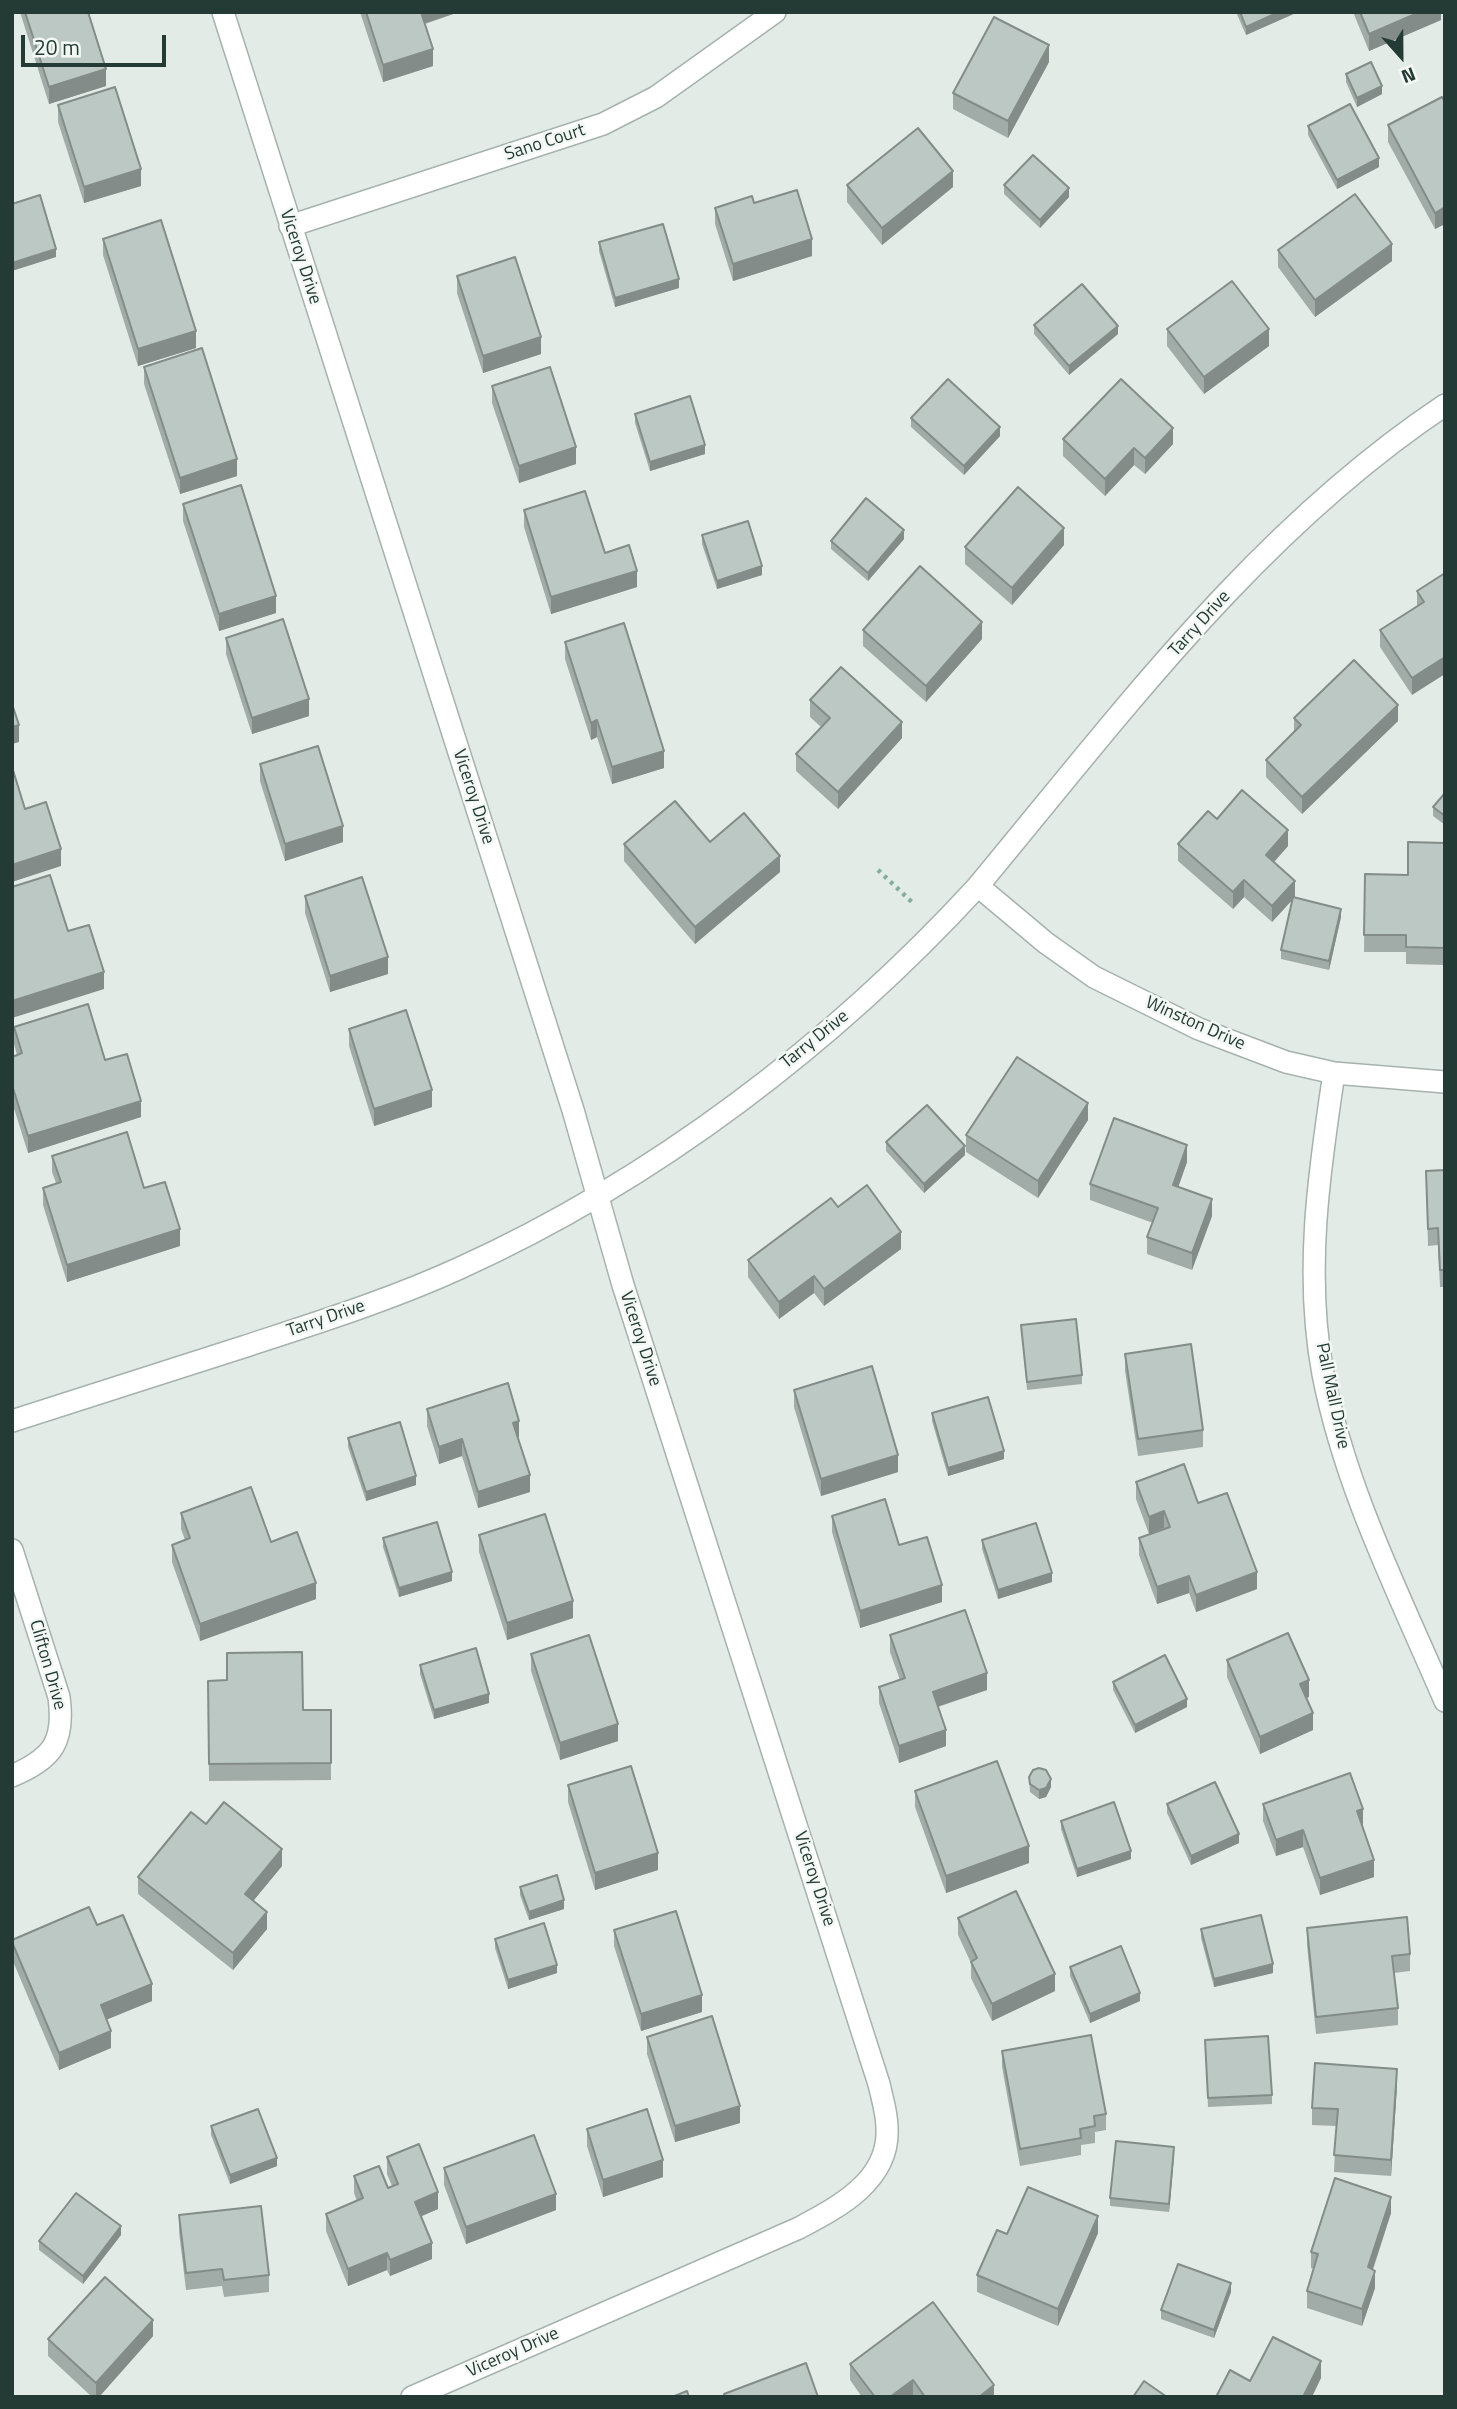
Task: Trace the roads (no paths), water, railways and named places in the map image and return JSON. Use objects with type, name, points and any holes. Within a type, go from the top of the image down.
[{"type":"street","name":"Viceroy Drive","points":[[223,12],[573,1110],[623,1285],[880,2084],[888,2129],[883,2155],[873,2176],[835,2209],[737,2255],[412,2397]]},
{"type":"street","name":"Sano Court","points":[[290,226],[603,124],[656,97],[775,12]]},
{"type":"street","name":"Tarry Drive","points":[[12,1421],[368,1305],[458,1269],[544,1228],[659,1159],[729,1109],[861,1003],[940,927],[978,886],[1200,622],[1288,529],[1336,485],[1384,447],[1445,405]]},
{"type":"street","name":"Winston Drive","points":[[978,886],[1046,943],[1094,977],[1199,1029],[1286,1062],[1334,1073],[1445,1082]]},
{"type":"street","name":"Pall Mall Drive","points":[[1334,1073],[1318,1177],[1314,1246],[1315,1305],[1323,1372],[1338,1438],[1354,1489],[1445,1701]]},
{"type":"street","name":"Clifton Drive","points":[[12,1550],[59,1697],[62,1721],[58,1741],[44,1758],[12,1776]]}]
